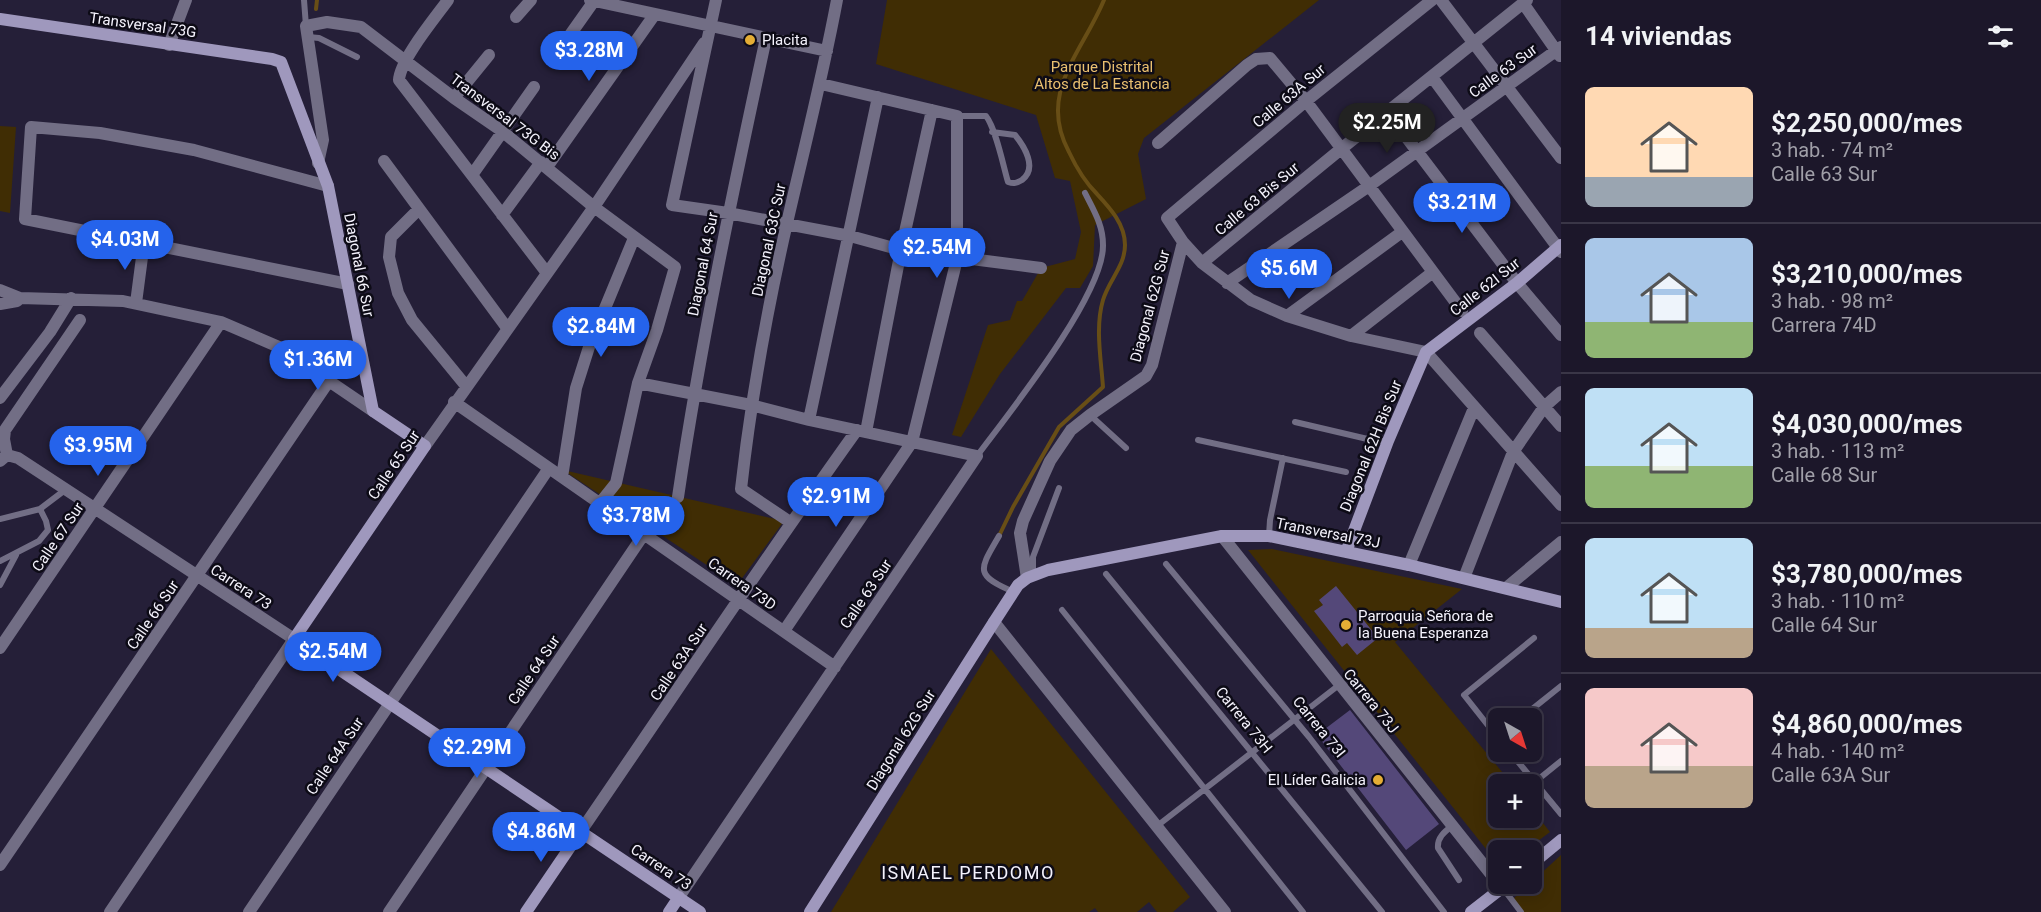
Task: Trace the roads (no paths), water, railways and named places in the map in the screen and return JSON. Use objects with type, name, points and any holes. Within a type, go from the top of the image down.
[{"type":"street","points":[[169,45],[186,0]]},
{"type":"street","points":[[448,0],[405,61],[399,73],[399,80],[547,273]]},
{"type":"street","points":[[516,17],[531,0]]},
{"type":"street","points":[[716,0],[672,205],[850,236],[901,249],[957,259],[1041,268]]},
{"type":"street","name":"Diagonal 63C Sur","points":[[790,522],[741,489],[751,405],[786,225],[821,84],[837,0]]},
{"type":"street","name":"Calle 63A Sur","points":[[1183,242],[1167,218],[1306,101],[1432,0]]},
{"type":"street","points":[[1441,0],[1561,158]]},
{"type":"street","points":[[565,42],[592,1],[655,14],[709,32],[766,38],[827,51]]},
{"type":"street","points":[[1525,2],[1559,51]]},
{"type":"street","name":"Calle 63 Bis Sur","points":[[1203,263],[1341,148],[1525,2]]},
{"type":"street","points":[[502,215],[544,164],[655,14]]},
{"type":"street","name":"Transversal 73G","points":[[0,19],[281,62]]},
{"type":"street","name":"Transversal 73G Bis","points":[[306,32],[327,22],[361,27],[454,98],[502,131],[594,207],[675,267],[657,330],[638,383]]},
{"type":"street","points":[[306,32],[323,140],[318,163]]},
{"type":"street","name":"Calle 65 Sur","points":[[110,912],[454,402],[594,207],[709,32]]},
{"type":"street","name":"Diagonal 64 Sur","points":[[678,497],[693,395],[728,213],[766,38]]},
{"type":"street","name":"Calle 63 Sur","points":[[1227,283],[1369,186],[1559,51]]},
{"type":"street","points":[[454,98],[489,56]]},
{"type":"street","points":[[1158,143],[1247,65],[1256,59],[1270,58],[1306,101],[1462,310]]},
{"type":"street","name":"Diagonal 66 Sur","points":[[281,62],[328,186],[373,411]]},
{"type":"street","points":[[1432,77],[1560,248]]},
{"type":"street","points":[[784,631],[912,442],[957,259],[957,116],[821,84]]},
{"type":"street","points":[[472,175],[534,87]]},
{"type":"street","points":[[809,420],[878,97]]},
{"type":"street","points":[[862,431],[932,110]]},
{"type":"street","points":[[1388,113],[1517,283],[1561,335]]},
{"type":"street","points":[[328,186],[194,150],[100,133],[31,127],[25,219],[348,284]]},
{"type":"street","points":[[384,161],[507,328]]},
{"type":"street","points":[[419,209],[391,237],[389,257],[398,293],[412,320],[466,386]]},
{"type":"street","points":[[1287,316],[1402,232]]},
{"type":"street","points":[[562,477],[576,388],[589,347],[634,238]]},
{"type":"street","points":[[136,303],[144,242]]},
{"type":"street","points":[[1183,242],[1203,263],[1251,300],[1287,316],[1351,336],[1426,352],[1561,505]]},
{"type":"street","name":"Diagonal 62G Sur","points":[[810,912],[994,622],[1023,583],[1020,533],[1023,521],[1050,461],[1071,430],[1146,376],[1152,365],[1183,242]]},
{"type":"street","name":"Calle 62I Sur","points":[[1426,352],[1560,248]]},
{"type":"street","points":[[1351,336],[1433,272]]},
{"type":"street","points":[[0,290],[20,298],[71,298],[136,303],[221,322],[279,347],[425,446]]},
{"type":"street","points":[[0,303],[17,301],[20,298]]},
{"type":"street","points":[[1,394],[71,298]]},
{"type":"street","points":[[3,458],[5,430],[80,320]]},
{"type":"street","name":"Calle 67 Sur","points":[[0,648],[221,322]]},
{"type":"street","points":[[1480,333],[1561,426]]},
{"type":"street","name":"Diagonal 62H Bis Sur","points":[[1346,552],[1388,441],[1426,352]]},
{"type":"street","name":"Calle 66 Sur","points":[[0,865],[329,381]]},
{"type":"street","points":[[600,503],[616,483],[638,383],[751,405],[809,420],[977,456]]},
{"type":"street","points":[[1464,578],[1513,452],[1544,407],[1561,392]]},
{"type":"street","name":"Carrera 73D","points":[[454,402],[835,667]]},
{"type":"street","points":[[1409,565],[1474,408]]},
{"type":"street","name":"Calle 63A Sur","points":[[526,912],[790,522],[862,431]]},
{"type":"street","name":"Calle 63 Sur","points":[[669,912],[977,456]]},
{"type":"street","name":"Carrera 73","points":[[3,458],[18,458],[94,510],[294,639],[700,912]]},
{"type":"street","name":"Calle 64A Sur","points":[[249,912],[549,468]]},
{"type":"street","name":"Calle 64 Sur","points":[[389,912],[644,534]]},
{"type":"street","name":"Transversal 73J","points":[[1023,583],[1048,570],[1222,536],[1269,536],[1409,565],[1561,602]]},
{"type":"street","name":"Carrera 73J","points":[[1222,536],[1452,826],[1488,868]]},
{"type":"street","points":[[1506,588],[1561,542]]},
{"type":"street","points":[[994,622],[1225,912]]},
{"type":"street","points":[[1542,856],[1561,840]]},
{"type":"street","points":[[1471,912],[1491,894]]},
{"type":"lane","points":[[304,0],[306,32],[357,57]]},
{"type":"lane","points":[[957,116],[986,116],[1008,182],[1014,184],[1021,181],[1028,175],[1029,169],[1024,146],[1015,135],[992,132]]},
{"type":"lane","name":"Calle 63 Sur","points":[[977,456],[1038,373],[1073,320],[1099,270],[1103,247],[1102,225],[1086,194]]},
{"type":"lane","points":[[1090,415],[1126,448]]},
{"type":"lane","points":[[1295,422],[1376,441],[1388,441]]},
{"type":"lane","points":[[1198,440],[1346,472]]},
{"type":"lane","points":[[1269,536],[1270,520],[1283,458]]},
{"type":"lane","points":[[999,536],[984,561],[985,575],[992,581],[1023,583],[1059,488]]},
{"type":"lane","points":[[0,519],[40,509],[65,490]]},
{"type":"lane","points":[[0,561],[16,555],[39,541],[48,530],[40,509]]},
{"type":"lane","points":[[0,585],[16,555]]},
{"type":"lane","name":"Carrera 73I","points":[[1166,564],[1294,720],[1444,912]]},
{"type":"lane","name":"Carrera 73H","points":[[1106,574],[1382,912]]},
{"type":"lane","points":[[1062,610],[1303,912]]},
{"type":"lane","points":[[1488,725],[1464,695],[1533,638]]},
{"type":"lane","points":[[1156,826],[1339,685]]},
{"type":"lane","points":[[1534,708],[1561,686]]},
{"type":"lane","points":[[1542,776],[1561,761]]},
{"type":"lane","points":[[1518,762],[1528,774]]},
{"type":"lane","points":[[1542,791],[1561,814]]},
{"type":"lane","points":[[1452,826],[1443,832],[1437,842],[1438,849],[1459,879]]},
{"type":"lane","name":"Carrera 73J","points":[[1509,894],[1521,912]]},
{"type":"waterway","points":[[316,9],[317,0]]},
{"type":"waterway","points":[[999,536],[1059,427],[1103,387],[1099,321],[1103,300],[1122,260],[1124,237],[1116,217],[1081,174],[1069,152],[1060,131],[1058,111],[1060,92],[1066,74],[1104,0]]},
{"type":"place","name":"Placita","points":[[750,40]]},
{"type":"place","name":"Parroquia Señora de la Buena Esperanza","points":[[1346,625]]},
{"type":"place","name":"El Líder Galicia","points":[[1378,780]]},
{"type":"district","name":"ISMAEL PERDOMO","points":[[968,873]]},
{"type":"park label","name":"Parque Distrital Altos de La Estancia","points":[[1102,76]]}]
